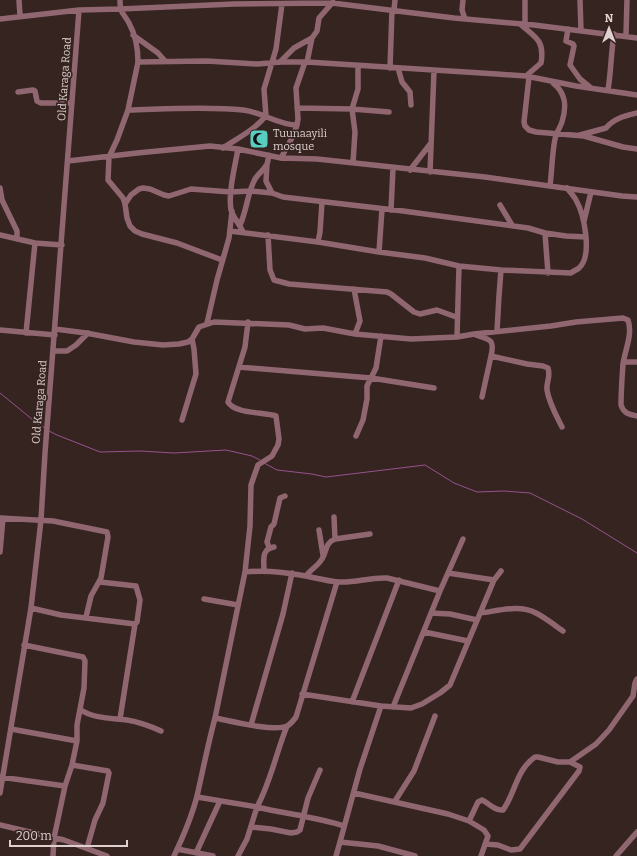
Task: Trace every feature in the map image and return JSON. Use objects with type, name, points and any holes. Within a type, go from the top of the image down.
[{"type":"street","points":[[19,0],[20,16]]},
{"type":"street","points":[[120,0],[120,9],[129,22],[138,52],[138,62],[128,110],[118,140],[109,157],[108,180],[122,198],[125,204],[130,226],[135,231],[177,243],[222,260]]},
{"type":"street","points":[[390,68],[394,0]]},
{"type":"street","points":[[463,0],[462,10],[465,19]]},
{"type":"street","points":[[525,0],[523,24],[539,40],[542,48],[541,63],[527,77],[525,126],[536,132],[578,135],[637,149]]},
{"type":"street","points":[[580,0],[581,30]]},
{"type":"street","points":[[626,35],[627,0]]},
{"type":"street","points":[[0,19],[79,10],[120,9],[198,3],[234,2],[282,4],[333,1],[465,19],[581,30],[626,35],[637,38]]},
{"type":"street","points":[[281,158],[293,136],[298,119],[296,88],[306,62],[312,38],[317,31],[320,15],[333,1]]},
{"type":"street","points":[[223,148],[250,131],[266,116],[264,89],[276,49],[282,4]]},
{"type":"street","name":"Old Karaga Road","points":[[0,793],[1,777],[11,729],[31,608],[41,520],[79,10]]},
{"type":"street","points":[[568,29],[566,41],[574,46],[570,65],[580,79],[592,88]]},
{"type":"street","points":[[608,90],[614,34]]},
{"type":"street","points":[[133,35],[158,53],[165,62]]},
{"type":"street","points":[[280,62],[294,48],[312,38]]},
{"type":"street","points":[[138,62],[207,61],[258,64],[272,62],[306,62],[398,68],[527,77],[637,95]]},
{"type":"street","points":[[353,163],[355,132],[352,109],[358,90],[358,66]]},
{"type":"street","points":[[398,68],[402,82],[410,92],[411,105]]},
{"type":"street","points":[[430,172],[434,71]]},
{"type":"street","points":[[550,186],[556,134],[562,121],[564,108],[564,95],[562,90],[552,82]]},
{"type":"street","points":[[564,95],[570,85]]},
{"type":"street","points":[[18,92],[33,90],[35,91],[37,102],[41,103],[72,103]]},
{"type":"street","points":[[297,108],[352,109],[389,112]]},
{"type":"street","points":[[128,110],[244,110],[290,125],[296,125]]},
{"type":"street","points":[[578,135],[606,128],[610,122],[616,119],[637,113]]},
{"type":"street","points":[[410,170],[431,143]]},
{"type":"street","points":[[68,161],[210,146],[238,149],[281,158],[316,159],[485,177],[637,197]]},
{"type":"street","points":[[207,323],[230,231],[232,211],[231,192],[238,149]]},
{"type":"street","points":[[269,155],[266,181],[272,194]]},
{"type":"street","points":[[240,225],[250,191],[259,174],[267,164]]},
{"type":"street","points":[[391,210],[393,168]]},
{"type":"street","points":[[0,188],[2,200],[17,232],[17,240]]},
{"type":"street","points":[[125,204],[131,195],[143,188],[169,196],[191,189],[231,192],[250,191],[272,194],[284,198],[512,225],[545,233],[586,237]]},
{"type":"street","points":[[230,231],[268,235],[425,258],[459,266],[548,273],[571,273],[580,268],[584,259],[586,237],[584,222],[577,201],[567,188]]},
{"type":"street","points":[[584,222],[591,192]]},
{"type":"street","points":[[318,242],[322,202]]},
{"type":"street","points":[[500,205],[512,225]]},
{"type":"street","points":[[380,252],[382,209]]},
{"type":"street","points":[[232,211],[244,232]]},
{"type":"street","points":[[545,233],[548,273]]},
{"type":"street","points":[[0,235],[17,240],[62,246]]},
{"type":"street","points":[[268,235],[270,270],[274,280],[289,284],[354,289],[391,294],[414,312],[420,314],[437,310],[456,317]]},
{"type":"street","points":[[26,333],[35,243]]},
{"type":"street","points":[[457,337],[456,317],[459,266]]},
{"type":"street","points":[[497,331],[501,270]]},
{"type":"street","points":[[354,289],[360,322],[355,334]]},
{"type":"street","points":[[0,330],[26,333],[88,333],[134,342],[162,345],[188,342],[192,339],[199,327],[207,323],[223,321],[289,325],[306,329],[323,328],[355,334],[411,339],[457,337],[576,322],[624,318],[628,320],[630,324],[624,362],[621,405],[626,414],[637,416]]},
{"type":"street","points":[[174,856],[197,797],[208,742],[215,718],[245,572],[250,526],[251,485],[258,464],[272,456],[278,445],[279,439],[276,416],[238,410],[230,406],[228,402],[245,347],[248,322]]},
{"type":"street","points":[[53,351],[67,351],[76,345],[88,333]]},
{"type":"street","points":[[474,334],[490,339],[493,347],[482,397]]},
{"type":"street","points":[[356,436],[363,420],[367,399],[367,386],[376,368],[381,336]]},
{"type":"street","points":[[182,420],[196,374],[192,339]]},
{"type":"street","points":[[492,356],[548,368],[550,375],[547,390],[550,396],[549,400],[562,427]]},
{"type":"street","points":[[624,362],[637,362]]},
{"type":"street","points":[[239,367],[371,378],[434,388]]},
{"type":"street","points":[[264,571],[264,554],[266,550],[271,547],[267,542],[271,527],[274,524],[280,498],[285,496]]},
{"type":"street","points":[[0,552],[1,518],[41,520],[107,532],[108,537],[103,570],[100,582],[91,596],[86,617]]},
{"type":"street","points":[[334,518],[335,538]]},
{"type":"street","points":[[319,530],[323,557]]},
{"type":"street","points":[[306,576],[310,570],[320,562],[326,545],[330,541],[335,538],[370,534]]},
{"type":"street","points":[[393,707],[440,591],[463,539]]},
{"type":"street","points":[[302,694],[381,706],[411,708],[422,704],[440,693],[450,685],[494,580],[501,570]]},
{"type":"street","points":[[245,572],[264,571],[292,573],[337,582],[381,577],[399,580],[440,591]]},
{"type":"street","points":[[251,725],[282,621],[292,573]]},
{"type":"street","points":[[448,573],[494,580]]},
{"type":"street","points":[[352,702],[399,580]]},
{"type":"street","points":[[100,582],[136,586],[140,600],[120,719]]},
{"type":"street","points":[[215,718],[270,728],[280,728],[287,726],[292,722],[296,717],[337,582]]},
{"type":"street","points":[[204,599],[238,605]]},
{"type":"street","points":[[31,608],[61,615],[135,624]]},
{"type":"street","points":[[480,613],[514,608],[524,609],[536,613],[563,631]]},
{"type":"street","points":[[431,613],[450,614],[477,620]]},
{"type":"street","points":[[424,632],[468,641]]},
{"type":"street","points":[[24,644],[84,656],[86,671],[81,710],[77,725],[77,741],[72,765],[65,786],[54,838],[53,856]]},
{"type":"street","points":[[570,762],[583,755],[609,730],[633,696],[637,679]]},
{"type":"street","points":[[336,856],[381,706]]},
{"type":"street","points":[[81,710],[88,715],[120,719],[150,726],[161,731]]},
{"type":"street","points":[[395,801],[414,771],[435,716]]},
{"type":"street","points":[[238,856],[247,839],[257,807],[269,781],[287,726]]},
{"type":"street","points":[[11,729],[77,741]]},
{"type":"street","points":[[470,821],[478,802],[482,800],[495,808],[503,810],[513,793],[515,784],[520,774],[534,757],[558,762],[570,762],[580,767],[579,771],[520,849],[511,850],[498,845],[486,844]]},
{"type":"street","points":[[72,765],[108,771],[109,773],[104,803],[95,820],[87,848]]},
{"type":"street","points":[[251,827],[290,833],[297,832],[302,826],[308,798],[320,770]]},
{"type":"street","points":[[1,777],[65,786]]},
{"type":"street","points":[[354,793],[395,801],[470,821],[486,832],[488,836],[481,856]]},
{"type":"street","points":[[197,797],[314,818],[344,826]]},
{"type":"street","points":[[196,853],[220,801]]},
{"type":"street","points":[[0,825],[54,838],[107,856]]},
{"type":"street","points":[[616,856],[637,832]]},
{"type":"street","points":[[340,842],[378,846],[415,856]]},
{"type":"street","points":[[177,849],[213,856]]},
{"type":"waterway","points":[[0,393],[45,428]]},
{"type":"waterway","points":[[49,431],[100,452],[140,451],[174,453],[226,450],[252,456],[260,460]]},
{"type":"waterway","points":[[264,463],[277,470],[326,477],[425,465],[454,483],[477,492],[504,491],[530,493],[582,519],[637,553]]},
{"type":"place","name":"Tuunaayili mosque","points":[[259,139]]}]
